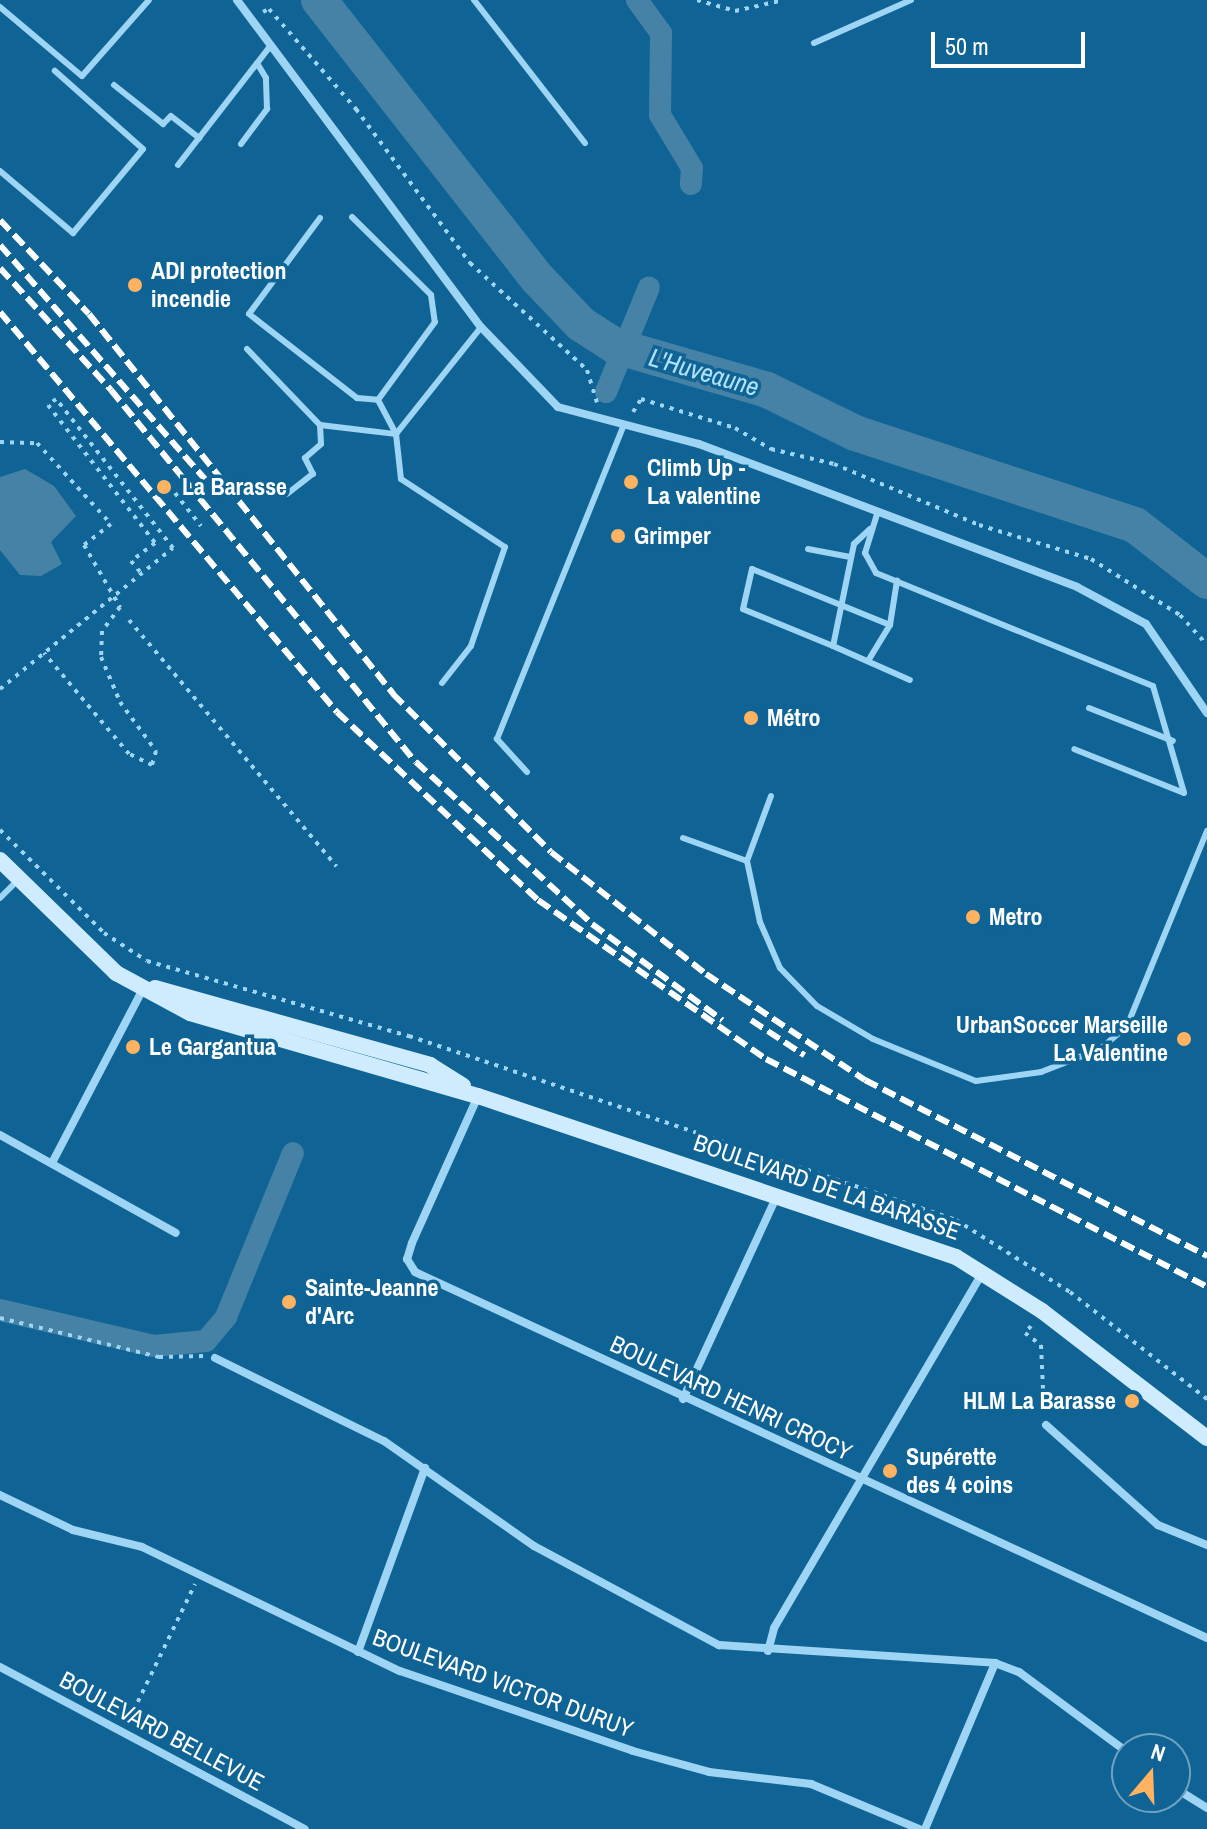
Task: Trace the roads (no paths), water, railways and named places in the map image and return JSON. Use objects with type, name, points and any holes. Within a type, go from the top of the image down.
[{"type":"main road","name":"BOULEVARD DE LA BARASSE","points":[[0,860],[116,973],[144,987],[198,995],[430,1065],[478,1096],[779,1193],[984,1270],[1207,1438]]},
{"type":"street","points":[[237,0],[481,327],[540,393],[605,421],[699,444],[1114,605],[1166,648],[1207,713]]},
{"type":"street","points":[[52,1163],[144,987]]},
{"type":"street","name":"BOULEVARD HENRI CROCY","points":[[478,1096],[412,1243],[407,1259],[415,1272],[683,1399],[1207,1638]]},
{"type":"street","points":[[0,1135],[176,1233]]},
{"type":"street","points":[[683,1399],[779,1193]]},
{"type":"street","points":[[768,1651],[774,1628],[858,1479],[984,1270]]},
{"type":"street","points":[[215,1358],[425,1468],[534,1546],[706,1638],[768,1651],[995,1663],[1019,1672],[1111,1740]]},
{"type":"street","points":[[1046,1425],[1158,1525],[1207,1545]]},
{"type":"street","points":[[358,1652],[425,1468]]},
{"type":"street","name":"BOULEVARD VICTOR DURUY","points":[[0,1495],[200,1575],[358,1652],[633,1751],[709,1772],[811,1784],[919,1829]]},
{"type":"street","points":[[925,1829],[995,1663]]},
{"type":"street","name":"BOULEVARD BELLEVUE","points":[[0,1667],[305,1829]]},
{"type":"lane","points":[[0,7],[82,76],[149,0]]},
{"type":"lane","points":[[474,0],[585,143]]},
{"type":"lane","points":[[814,43],[911,0]]},
{"type":"lane","points":[[178,165],[271,45]]},
{"type":"lane","points":[[241,144],[267,109],[257,63]]},
{"type":"lane","points":[[0,171],[73,233],[143,149],[55,71]]},
{"type":"lane","points":[[114,85],[163,124],[171,116],[199,138]]},
{"type":"lane","points":[[352,217],[431,295],[435,322],[378,400]]},
{"type":"lane","points":[[320,218],[249,314],[357,398],[378,400]]},
{"type":"lane","points":[[396,434],[481,327]]},
{"type":"lane","points":[[247,349],[320,425],[396,434]]},
{"type":"lane","points":[[378,400],[396,434],[401,479],[505,547],[471,646],[442,683]]},
{"type":"lane","points":[[287,494],[313,474],[305,458],[321,444],[320,425]]},
{"type":"lane","points":[[527,772],[497,739],[624,425]]},
{"type":"lane","points":[[878,511],[865,553],[876,573],[1153,686],[1173,741],[1184,793],[1074,749]]},
{"type":"lane","points":[[833,646],[850,557],[873,527]]},
{"type":"lane","points":[[808,549],[850,557]]},
{"type":"lane","points":[[890,625],[841,600],[752,569],[743,609],[910,680]]},
{"type":"lane","points":[[868,661],[890,625],[897,581]]},
{"type":"lane","points":[[1089,708],[1173,741]]},
{"type":"lane","points":[[771,796],[747,861],[760,922],[780,968],[817,1006],[873,1039],[976,1081],[1041,1072],[1100,1049],[1127,1026],[1207,831]]},
{"type":"lane","points":[[683,838],[747,861]]},
{"type":"lane","points":[[0,898],[19,879]]},
{"type":"water","points":[[25,469],[54,486],[76,516],[51,542],[62,564],[41,576],[20,575],[0,550],[0,477]]},
{"type":"waterway","name":"L'Huveaune","points":[[319,0],[537,278],[581,324],[615,346],[767,390],[855,433],[1135,525],[1207,581]]},
{"type":"waterway","points":[[637,0],[661,33],[660,115],[692,168],[691,184]]},
{"type":"waterway","points":[[606,392],[649,287]]},
{"type":"waterway","points":[[0,1310],[154,1346],[206,1341],[226,1317],[293,1153]]},
{"type":"railway","points":[[0,220],[89,314],[393,694],[551,852],[706,974],[865,1080],[1207,1256]]},
{"type":"railway","points":[[0,245],[205,479]]},
{"type":"railway","points":[[0,268],[111,390],[416,762],[592,924],[722,1020]]},
{"type":"railway","points":[[0,312],[337,712],[538,900],[766,1059],[1207,1287]]},
{"type":"railway","points":[[751,1020],[804,1055]]},
{"type":"place","name":"ADI protection incendie","points":[[135,285]]},
{"type":"place","name":"Climb Up - La valentine","points":[[631,482]]},
{"type":"place","name":"La Barasse","points":[[164,487]]},
{"type":"place","name":"Grimper","points":[[618,536]]},
{"type":"place","name":"Métro","points":[[751,718]]},
{"type":"place","name":"Metro","points":[[973,917]]},
{"type":"place","name":"UrbanSoccer Marseille La Valentine","points":[[1184,1039]]},
{"type":"place","name":"Le Gargantua","points":[[133,1047]]},
{"type":"place","name":"Sainte-Jeanne d'Arc","points":[[289,1302]]},
{"type":"place","name":"HLM La Barasse","points":[[1132,1401]]},
{"type":"place","name":"Supérette des 4 coins","points":[[890,1471]]}]
